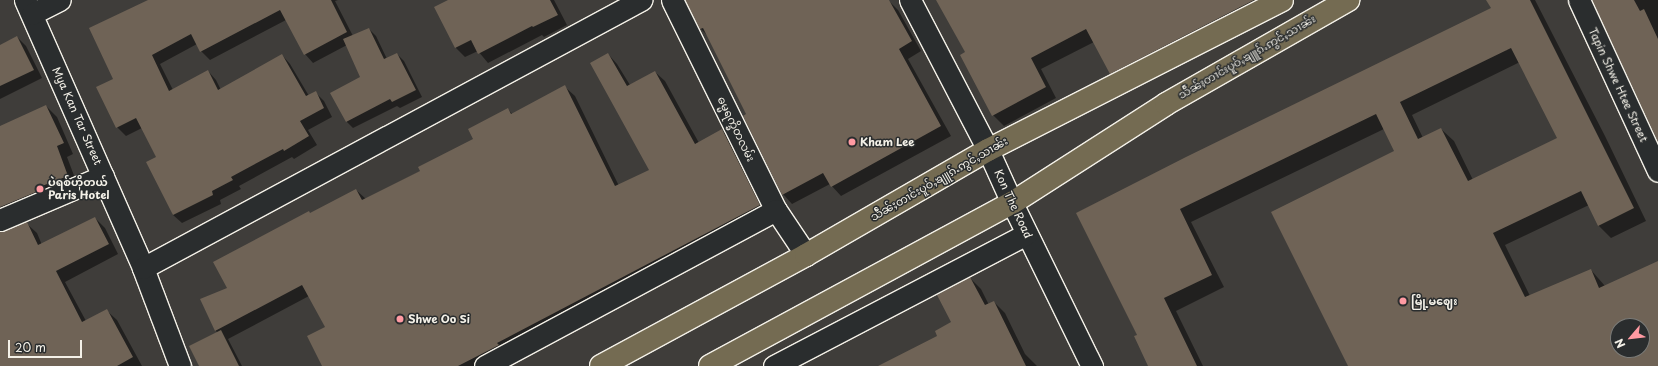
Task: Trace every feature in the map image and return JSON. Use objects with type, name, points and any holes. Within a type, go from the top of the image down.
[{"type":"highway","name":"သဵႅၼ်ႈတၢင်းပူဝ်ႇၶျူၵ်ႉဢွင်ႇသၢၼ်း","points":[[601,366],[806,255],[988,150],[1282,0]]},
{"type":"highway","name":"သဵႅၼ်ႈတၢင်းပူဝ်ႇၶျူၵ်ႉဢွင်ႇသၢၼ်း","points":[[710,366],[1012,203],[1166,104],[1348,0]]},
{"type":"street","points":[[28,7],[60,0]]},
{"type":"street","points":[[143,268],[641,0]]},
{"type":"street","name":"ဓမ္မရက္ခိတလမ်း","points":[[672,0],[776,210],[806,255]]},
{"type":"street","name":"Kon The Road","points":[[910,0],[988,150],[1012,203],[1092,366]]},
{"type":"street","name":"Tapin Shwe Htee Street","points":[[1579,0],[1658,171]]},
{"type":"street","name":"Mya Kan Tar Street","points":[[28,7],[143,268],[180,366]]},
{"type":"street","points":[[0,220],[103,176]]},
{"type":"street","points":[[485,366],[776,210]]},
{"type":"street","points":[[774,366],[1027,234]]},
{"type":"building","points":[[148,0],[331,0],[347,32],[304,55],[280,10],[200,52],[191,34],[152,55],[169,91],[208,70],[218,90],[282,54],[306,96],[316,91],[324,108],[300,121],[309,136],[284,151],[283,149],[231,177],[233,180],[212,191],[213,195],[173,215],[146,162],[156,157],[136,118],[116,128],[96,87],[113,79],[89,28]]},
{"type":"building","points":[[448,0],[550,0],[558,15],[533,27],[532,26],[478,54],[471,40],[455,48],[434,7]]},
{"type":"building","points":[[685,0],[889,0],[912,41],[899,49],[941,126],[831,187],[823,173],[782,195],[743,116],[746,114],[703,28],[700,29]]},
{"type":"building","points":[[936,0],[1254,0],[1110,74],[1086,29],[1031,58],[1046,87],[992,116],[960,55],[965,52]]},
{"type":"building","points":[[1486,0],[1530,0],[1634,208],[1598,226],[1581,191],[1493,233],[1525,297],[1591,269],[1599,288],[1658,261],[1658,366],[1348,366],[1271,212],[1394,151],[1376,114],[1180,209],[1212,275],[1164,298],[1197,366],[1148,366],[1134,336],[1137,335],[1076,213],[1186,157],[1491,8]],"holes":[[[1511,48],[1557,138],[1468,181],[1441,128],[1418,139],[1400,102]]]},
{"type":"building","points":[[1592,0],[1634,0],[1640,11],[1644,9],[1658,39],[1658,142]]},
{"type":"building","points":[[369,28],[384,59],[397,53],[416,90],[392,102],[390,99],[346,122],[330,93],[360,77],[343,39]]},
{"type":"building","points":[[17,36],[34,70],[0,86],[0,45]]},
{"type":"building","points":[[608,53],[627,86],[655,71],[695,144],[722,129],[760,205],[497,343],[499,345],[458,366],[322,366],[307,336],[325,327],[302,285],[215,331],[200,299],[227,288],[213,262],[309,211],[310,213],[356,189],[362,200],[420,171],[418,167],[473,139],[468,129],[508,108],[511,114],[565,85],[615,186],[649,170],[590,63]]},
{"type":"building","points":[[46,105],[64,143],[57,146],[68,176],[42,186],[43,189],[0,207],[0,126]]},
{"type":"building","points":[[95,217],[109,244],[56,271],[82,322],[107,309],[133,357],[117,366],[0,366],[0,232],[27,222],[38,245]]},
{"type":"building","points":[[970,277],[985,305],[994,301],[1026,366],[878,366],[937,336],[935,331],[951,322],[937,295]]},
{"type":"building","points":[[221,330],[239,366],[199,366],[189,346]]},
{"type":"place","name":"Kham Lee","points":[[852,142]]},
{"type":"place","name":"ပဲရစ်ဟိုတယ် Paris Hotel","points":[[40,189]]},
{"type":"place","name":"မြို့မဈေး","points":[[1403,301]]},
{"type":"place","name":"Shwe Oo Si","points":[[400,319]]}]
